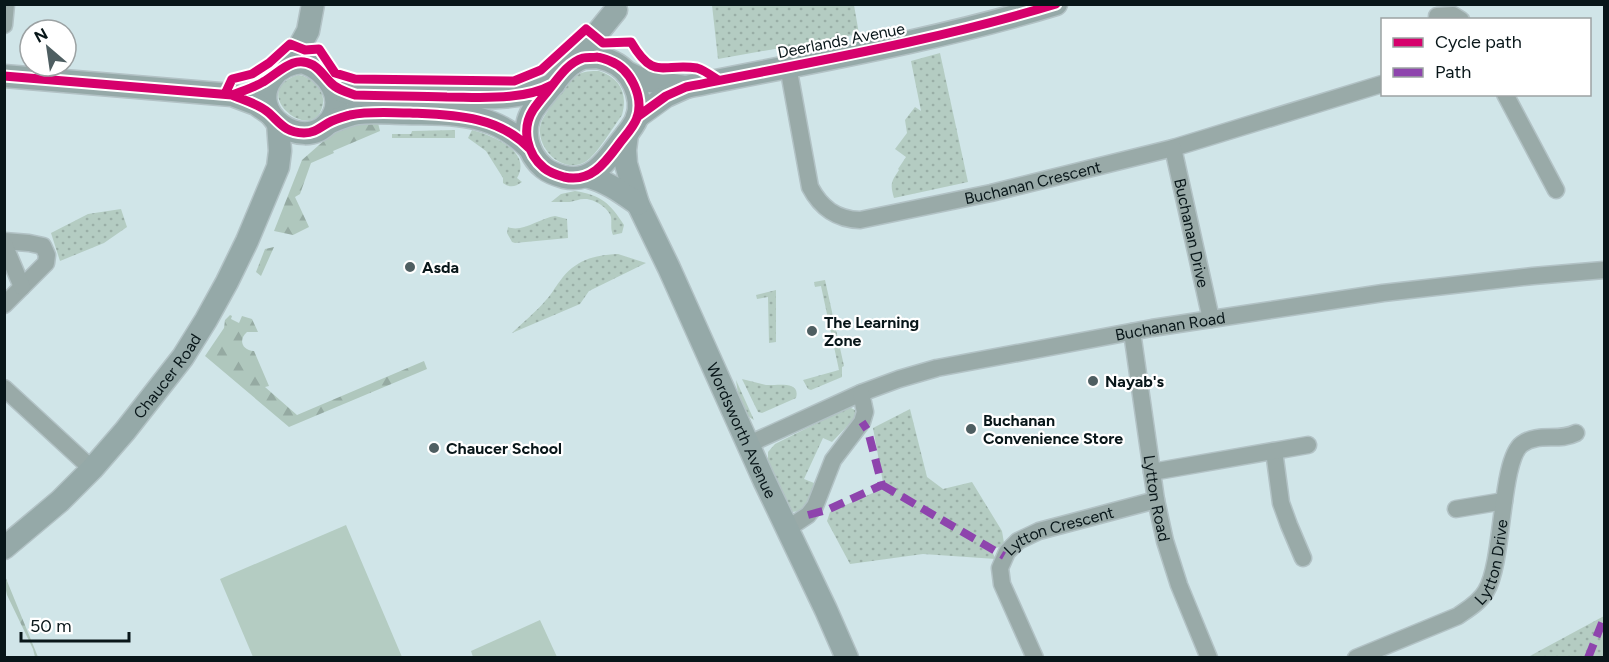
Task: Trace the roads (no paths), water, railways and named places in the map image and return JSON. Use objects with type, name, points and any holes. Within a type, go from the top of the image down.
[{"type":"street","points":[[4,24],[6,4]]},
{"type":"street","points":[[274,118],[264,97],[267,86],[296,53],[308,31],[313,4]]},
{"type":"street","name":"Deerlands Avenue","points":[[632,125],[666,96],[686,87],[970,29],[1056,4]]},
{"type":"street","points":[[617,7],[614,54],[635,85],[639,110],[632,125],[605,163],[596,171],[571,179],[556,175],[544,168],[534,157],[526,137],[527,123],[532,111],[617,7]]},
{"type":"street","points":[[1436,13],[1453,15],[1458,18]]},
{"type":"street","points":[[308,31],[325,77],[336,94],[332,117],[321,128]]},
{"type":"street","points":[[573,63],[584,58],[597,57],[609,60],[623,69]]},
{"type":"street","points":[[232,95],[251,88],[291,63],[303,62],[314,66],[345,92],[355,95],[476,97],[516,95],[539,90],[554,83]]},
{"type":"street","name":"Buchanan Crescent","points":[[788,66],[810,187],[824,207],[834,215],[848,220],[860,220],[991,194],[1173,148],[1381,85]]},
{"type":"street","name":"Deerlands Avenue","points":[[623,69],[643,80],[686,87]]},
{"type":"street","points":[[4,76],[232,95],[256,104],[283,127],[294,132],[321,128],[339,118],[361,113],[442,114],[471,117],[509,131],[530,149]]},
{"type":"street","points":[[1506,96],[1556,190]]},
{"type":"street","name":"Chaucer Road","points":[[4,548],[60,501],[92,469],[183,357],[206,320],[247,241],[278,167],[280,151],[274,118]]},
{"type":"street","name":"Wordsworth Avenue","points":[[632,125],[625,150],[626,164],[638,204],[847,657]]},
{"type":"street","name":"Chaucer Road","points":[[278,167],[321,128]]},
{"type":"street","name":"Buchanan Drive","points":[[1173,148],[1211,319]]},
{"type":"street","name":"Wordsworth Avenue","points":[[586,176],[597,178],[614,186],[638,204]]},
{"type":"street","points":[[4,305],[22,287],[46,263],[47,255],[43,246],[4,242],[22,287]]},
{"type":"street","name":"Buchanan Road","points":[[749,444],[861,393],[937,368],[1132,332],[1383,293],[1605,270]]},
{"type":"street","name":"Lytton Road","points":[[1132,332],[1156,500],[1165,541],[1179,585],[1209,657]]},
{"type":"street","points":[[4,388],[92,469]]},
{"type":"street","points":[[787,529],[808,515],[815,506],[833,460],[862,422],[865,412],[861,393]]},
{"type":"street","name":"Lytton Drive","points":[[1365,656],[1458,616],[1473,606],[1486,592],[1491,579],[1504,501],[1516,451],[1530,440],[1569,437],[1576,434]]},
{"type":"street","points":[[1152,472],[1308,444]]},
{"type":"street","points":[[1274,451],[1281,503],[1304,558]]},
{"type":"street","name":"Lytton Crescent","points":[[1035,657],[1002,584],[1000,568],[1006,552],[1018,541],[1039,531],[1156,500]]},
{"type":"street","points":[[1456,509],[1504,501]]},
{"type":"place","name":"Asda","points":[[410,267]]},
{"type":"place","name":"The Learning Zone","points":[[812,331]]},
{"type":"place","name":"Nayab's","points":[[1093,381]]},
{"type":"place","name":"Buchanan Convenience Store","points":[[971,429]]},
{"type":"place","name":"Chaucer School","points":[[434,448]]}]
